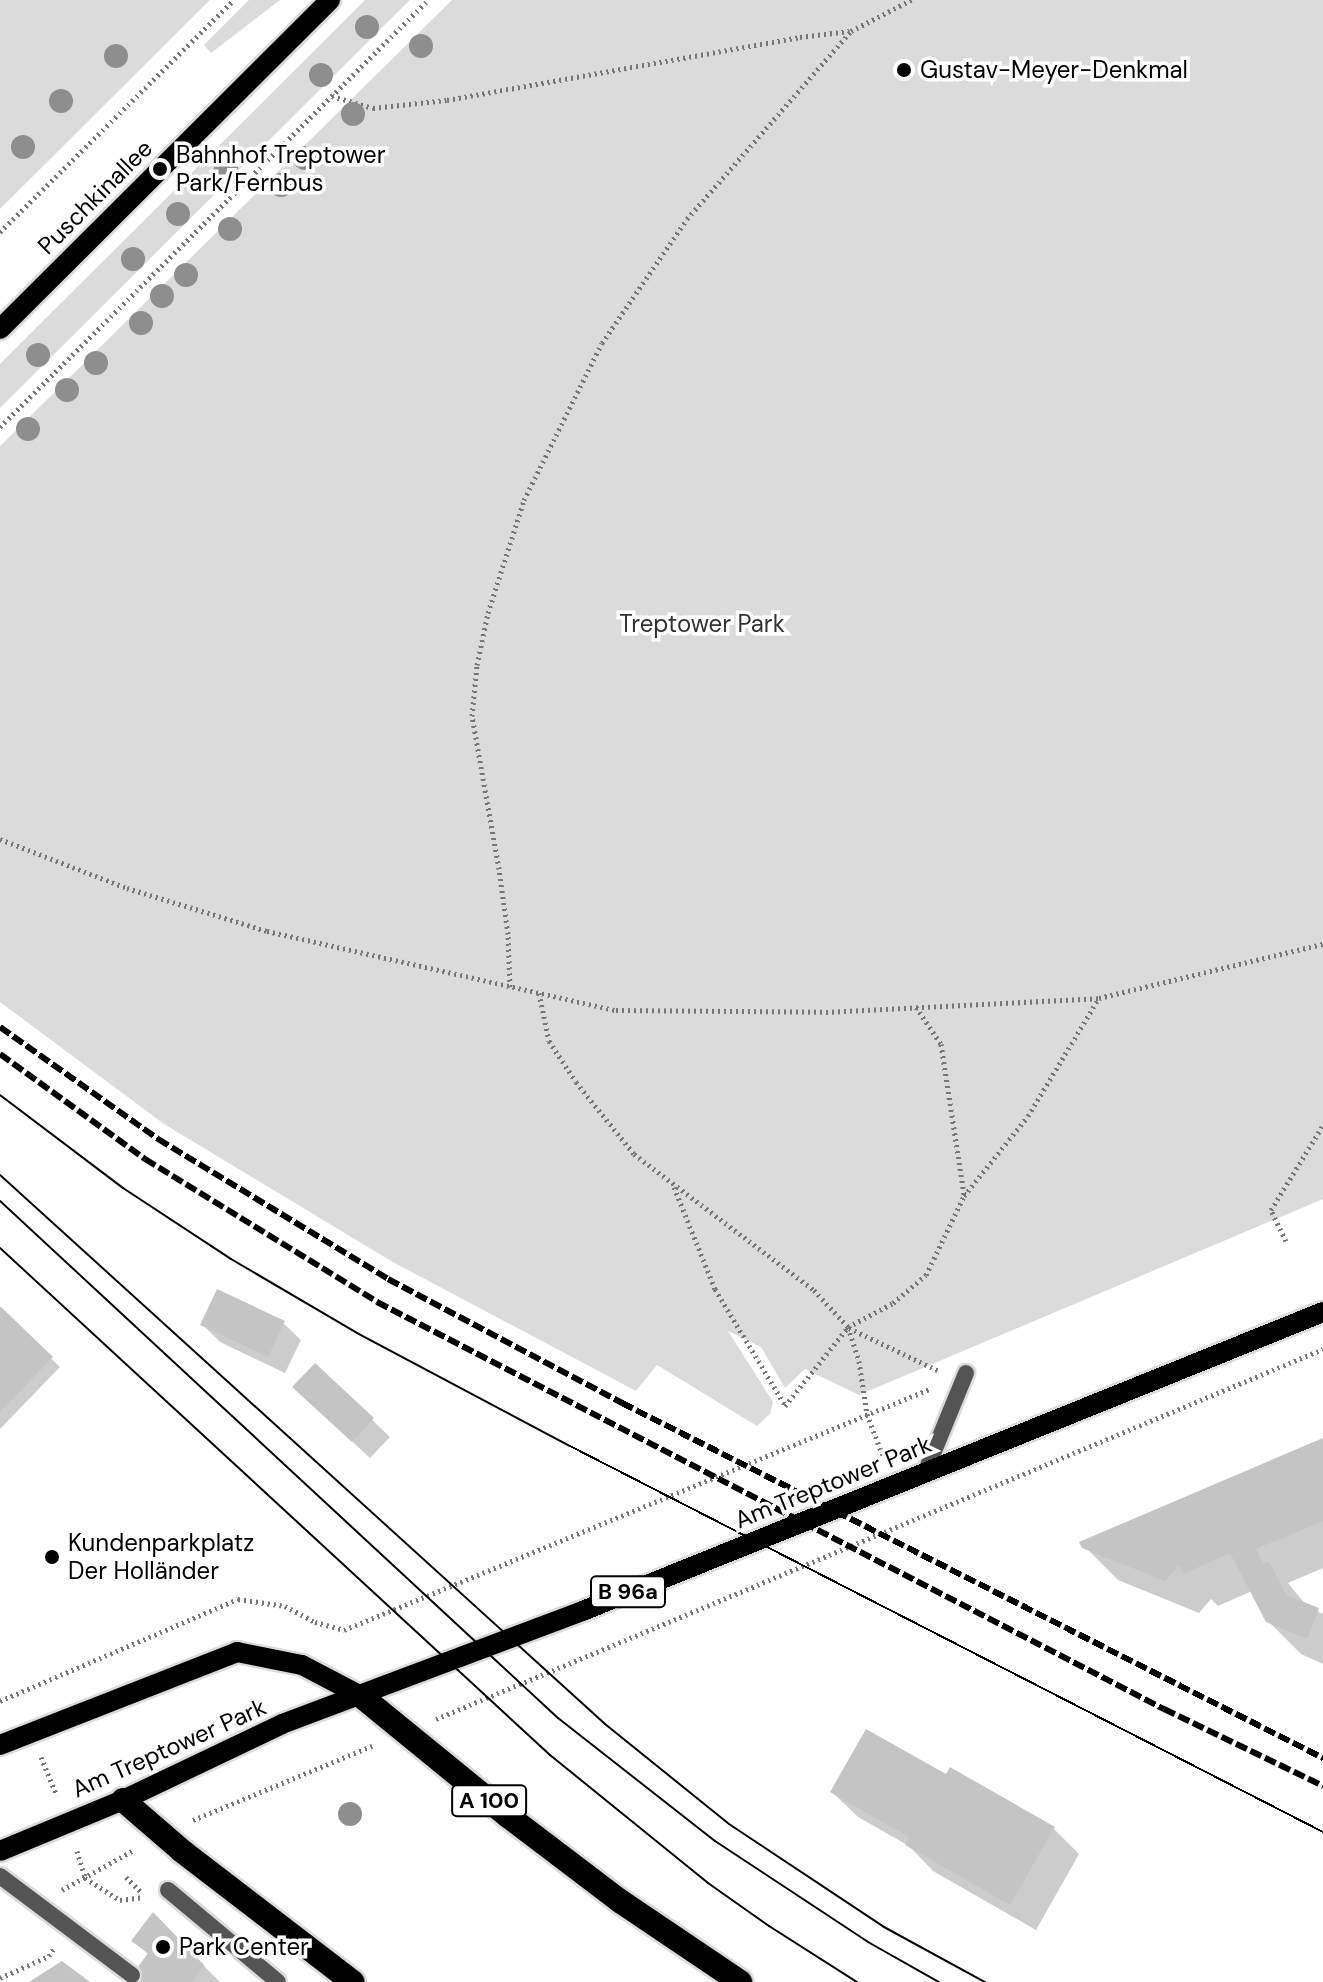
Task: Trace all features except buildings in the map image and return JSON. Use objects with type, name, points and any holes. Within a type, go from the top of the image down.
[{"type":"highway","name":"A 100","points":[[361,1696],[608,1892],[740,1982]]},
{"type":"highway","points":[[123,1800],[182,1851],[353,1982]]},
{"type":"main road","name":"Puschkinallee","points":[[0,329],[330,0]]},
{"type":"main road","name":"Am Treptower Park","points":[[0,1851],[123,1800],[282,1724],[361,1696],[925,1473],[1323,1312]]},
{"type":"main road","points":[[0,1745],[237,1652],[302,1665],[361,1696]]},
{"type":"lane","points":[[925,1473],[960,1376]]},
{"type":"lane","points":[[0,1876],[65,1928],[132,1975]]},
{"type":"lane","points":[[168,1890],[278,1982]]},
{"type":"path","points":[[0,232],[234,0]]},
{"type":"path","points":[[0,427],[428,0]]},
{"type":"path","points":[[331,96],[373,108],[447,100],[800,37],[851,31],[911,0]]},
{"type":"path","points":[[510,987],[501,882],[472,716],[477,665],[488,613],[524,500],[590,365],[632,295],[687,219],[851,31]]},
{"type":"path","points":[[0,839],[127,888],[267,931],[616,1010],[826,1012],[1099,998],[1323,944]]},
{"type":"path","points":[[539,993],[549,1041],[576,1082],[634,1154],[814,1290],[848,1327],[960,1376]]},
{"type":"path","points":[[673,1185],[715,1289],[786,1406],[848,1327],[893,1303],[926,1275],[964,1196],[1028,1116],[1099,998]]},
{"type":"path","points":[[916,1007],[941,1044],[964,1196]]},
{"type":"path","points":[[1286,1241],[1271,1210],[1323,1125]]},
{"type":"path","points":[[848,1327],[859,1361],[867,1414]]},
{"type":"path","points":[[472,1704],[1323,1349]]},
{"type":"path","points":[[0,1701],[238,1599],[285,1606],[315,1622],[344,1630],[960,1376]]},
{"type":"path","points":[[14,1695],[68,1822],[85,1878],[120,1900],[168,1890]]},
{"type":"path","points":[[198,1818],[366,1748]]},
{"type":"path","points":[[85,1878],[123,1856]]},
{"type":"path","points":[[126,1877],[146,1896]]},
{"type":"path","points":[[0,1978],[49,1956],[65,1928]]},
{"type":"green space","points":[[0,0],[210,0],[0,209]]},
{"type":"green space","points":[[249,0],[280,0],[211,53],[204,45]]},
{"type":"green space","points":[[365,0],[410,0],[0,408],[0,364]]},
{"type":"green space","name":"Treptower Park","points":[[452,0],[1323,0],[1323,1199],[859,1395],[805,1369],[785,1388],[761,1347],[728,1331],[773,1402],[770,1414],[757,1426],[657,1365],[636,1391],[391,1261],[164,1124],[0,1002],[0,446]]},
{"type":"tram line","points":[[0,1095],[123,1188],[231,1259],[359,1334],[570,1446],[1323,1832]]},
{"type":"tram line","points":[[0,1175],[605,1724],[729,1824],[884,1927],[985,1982]]},
{"type":"tram line","points":[[0,1201],[558,1718],[715,1841],[868,1942],[939,1982]]},
{"type":"tram line","points":[[0,1248],[550,1755],[708,1883],[857,1982]]},
{"type":"railway","points":[[0,1027],[158,1139],[388,1279],[622,1403],[1323,1758]]},
{"type":"railway","points":[[0,1054],[145,1159],[377,1302],[1164,1709],[1323,1786]]},
{"type":"place","name":"Gustav-Meyer-Denkmal","points":[[904,70]]},
{"type":"place","name":"Bahnhof Treptower Park/Fernbus","points":[[160,169]]},
{"type":"place","name":"Kundenparkplatz Der Holländer","points":[[52,1557]]},
{"type":"place","name":"Park Center","points":[[163,1947]]}]
